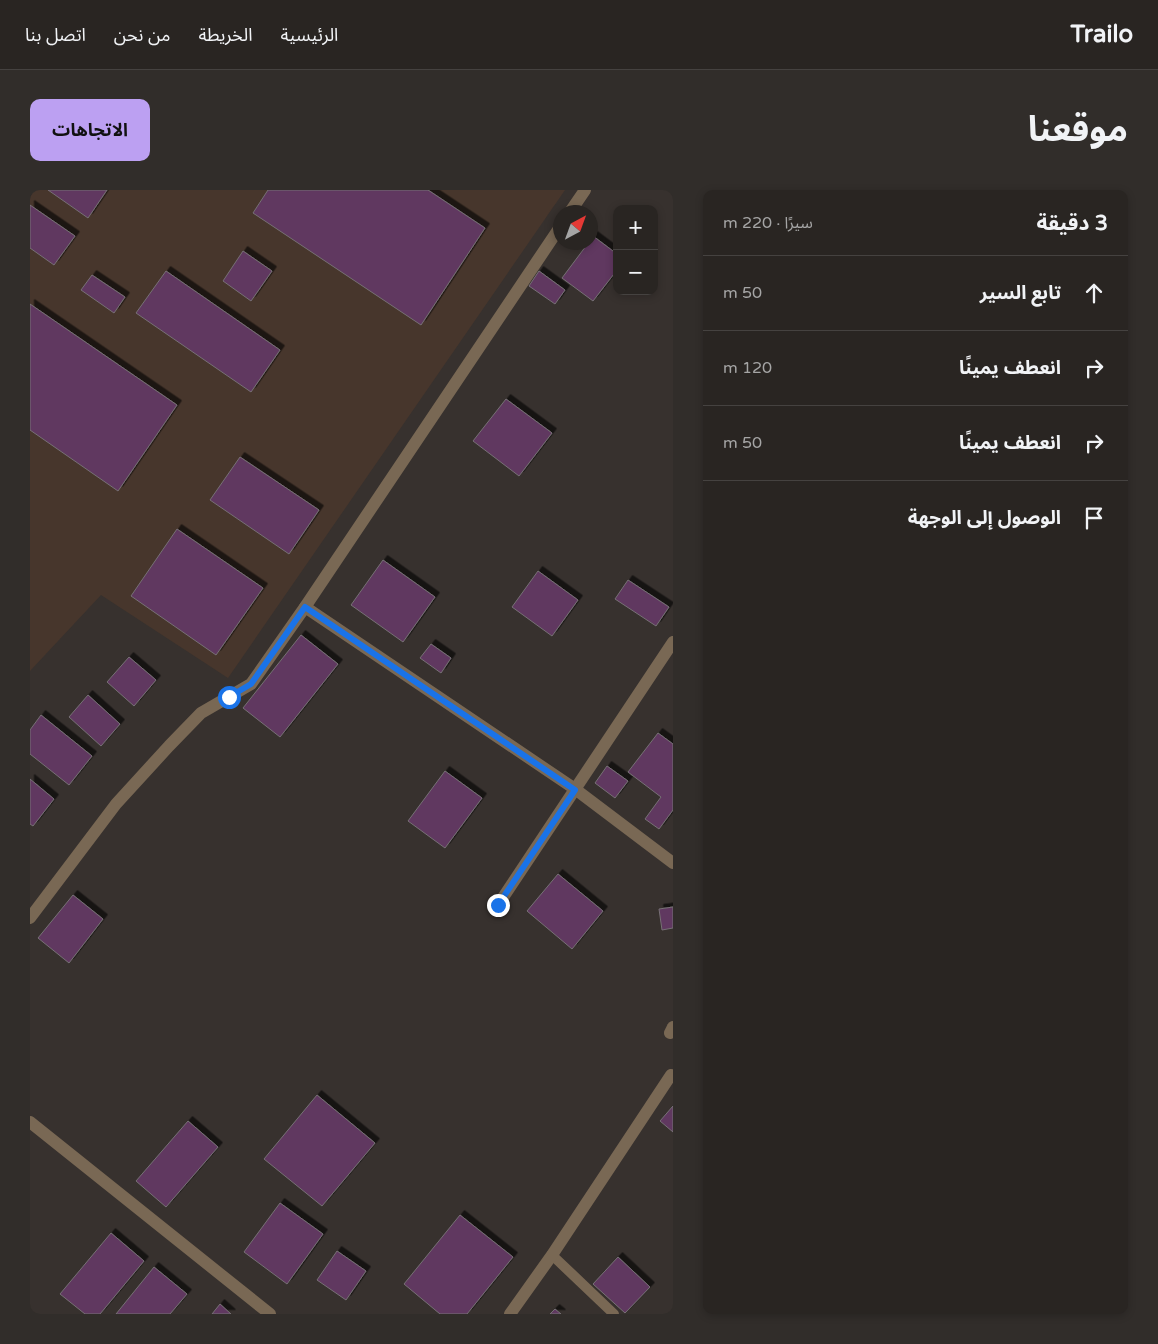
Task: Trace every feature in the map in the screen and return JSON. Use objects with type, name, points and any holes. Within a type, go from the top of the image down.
[{"type":"street","points":[[575,205],[585,190]]},
{"type":"street","points":[[30,918],[116,804],[169,746],[201,713],[251,684],[305,607],[553,237]]},
{"type":"street","points":[[305,607],[575,790],[673,863]]},
{"type":"street","points":[[498,905],[673,642]]},
{"type":"street","points":[[510,1314],[552,1255],[671,1075]]},
{"type":"street","points":[[30,1122],[270,1314]]},
{"type":"lane","points":[[552,1255],[614,1314]]},
{"type":"shaded area","points":[[30,190],[565,190],[228,678],[101,595],[30,671]]},
{"type":"building","points":[[48,190],[107,190],[88,218]]},
{"type":"building","points":[[268,190],[428,190],[485,228],[421,325],[253,213]]},
{"type":"building","points":[[30,205],[75,236],[54,265],[30,248]]},
{"type":"building","points":[[598,240],[613,251],[613,275],[593,301],[562,278],[583,250],[598,250]]},
{"type":"building","points":[[243,251],[272,271],[251,301],[223,281]]},
{"type":"building","points":[[166,271],[280,350],[251,392],[136,313]]},
{"type":"building","points":[[539,271],[565,290],[555,304],[529,286]]},
{"type":"building","points":[[92,275],[125,297],[114,313],[81,290]]},
{"type":"building","points":[[30,304],[177,405],[118,491],[30,430]]},
{"type":"building","points":[[506,399],[552,433],[519,476],[473,441]]},
{"type":"building","points":[[240,457],[319,510],[289,554],[210,500]]},
{"type":"building","points":[[177,529],[263,588],[216,655],[131,596]]},
{"type":"building","points":[[383,560],[435,597],[403,642],[351,605]]},
{"type":"building","points":[[538,571],[578,600],[552,636],[512,607]]},
{"type":"building","points":[[628,580],[669,607],[656,626],[615,599]]},
{"type":"building","points":[[301,635],[338,664],[280,737],[243,708]]},
{"type":"building","points":[[431,644],[451,658],[441,673],[420,658]]},
{"type":"building","points":[[129,657],[156,680],[134,706],[107,682]]},
{"type":"building","points":[[88,695],[120,724],[101,746],[69,717]]},
{"type":"building","points":[[41,715],[92,756],[69,785],[30,754],[30,730]]},
{"type":"building","points":[[658,733],[673,744],[673,810],[659,829],[645,819],[661,797],[628,772]]},
{"type":"building","points":[[607,766],[628,781],[615,798],[595,783]]},
{"type":"building","points":[[445,771],[482,798],[445,848],[408,821]]},
{"type":"building","points":[[30,779],[54,799],[33,826],[30,824]]},
{"type":"building","points":[[558,874],[603,911],[572,949],[527,911]]},
{"type":"building","points":[[73,895],[103,919],[69,963],[38,938]]},
{"type":"building","points":[[673,907],[673,928],[662,930],[659,909]]},
{"type":"building","points":[[317,1095],[375,1143],[322,1206],[264,1159]]},
{"type":"building","points":[[673,1106],[673,1132],[660,1121]]},
{"type":"building","points":[[188,1121],[218,1147],[166,1207],[136,1181]]},
{"type":"building","points":[[280,1203],[323,1234],[287,1284],[244,1252]]},
{"type":"building","points":[[460,1215],[513,1257],[467,1314],[440,1314],[404,1284]]},
{"type":"building","points":[[111,1233],[144,1261],[100,1314],[85,1314],[60,1294]]},
{"type":"building","points":[[337,1251],[366,1271],[346,1300],[317,1280]]},
{"type":"building","points":[[618,1257],[650,1287],[625,1313],[593,1284]]},
{"type":"building","points":[[154,1267],[187,1294],[170,1314],[116,1314]]},
{"type":"building","points":[[220,1304],[231,1314],[212,1314]]},
{"type":"building","points":[[555,1309],[561,1314],[550,1314]]},
{"type":"route","points":[[229,697],[251,684],[305,607],[575,790],[498,905]]}]
